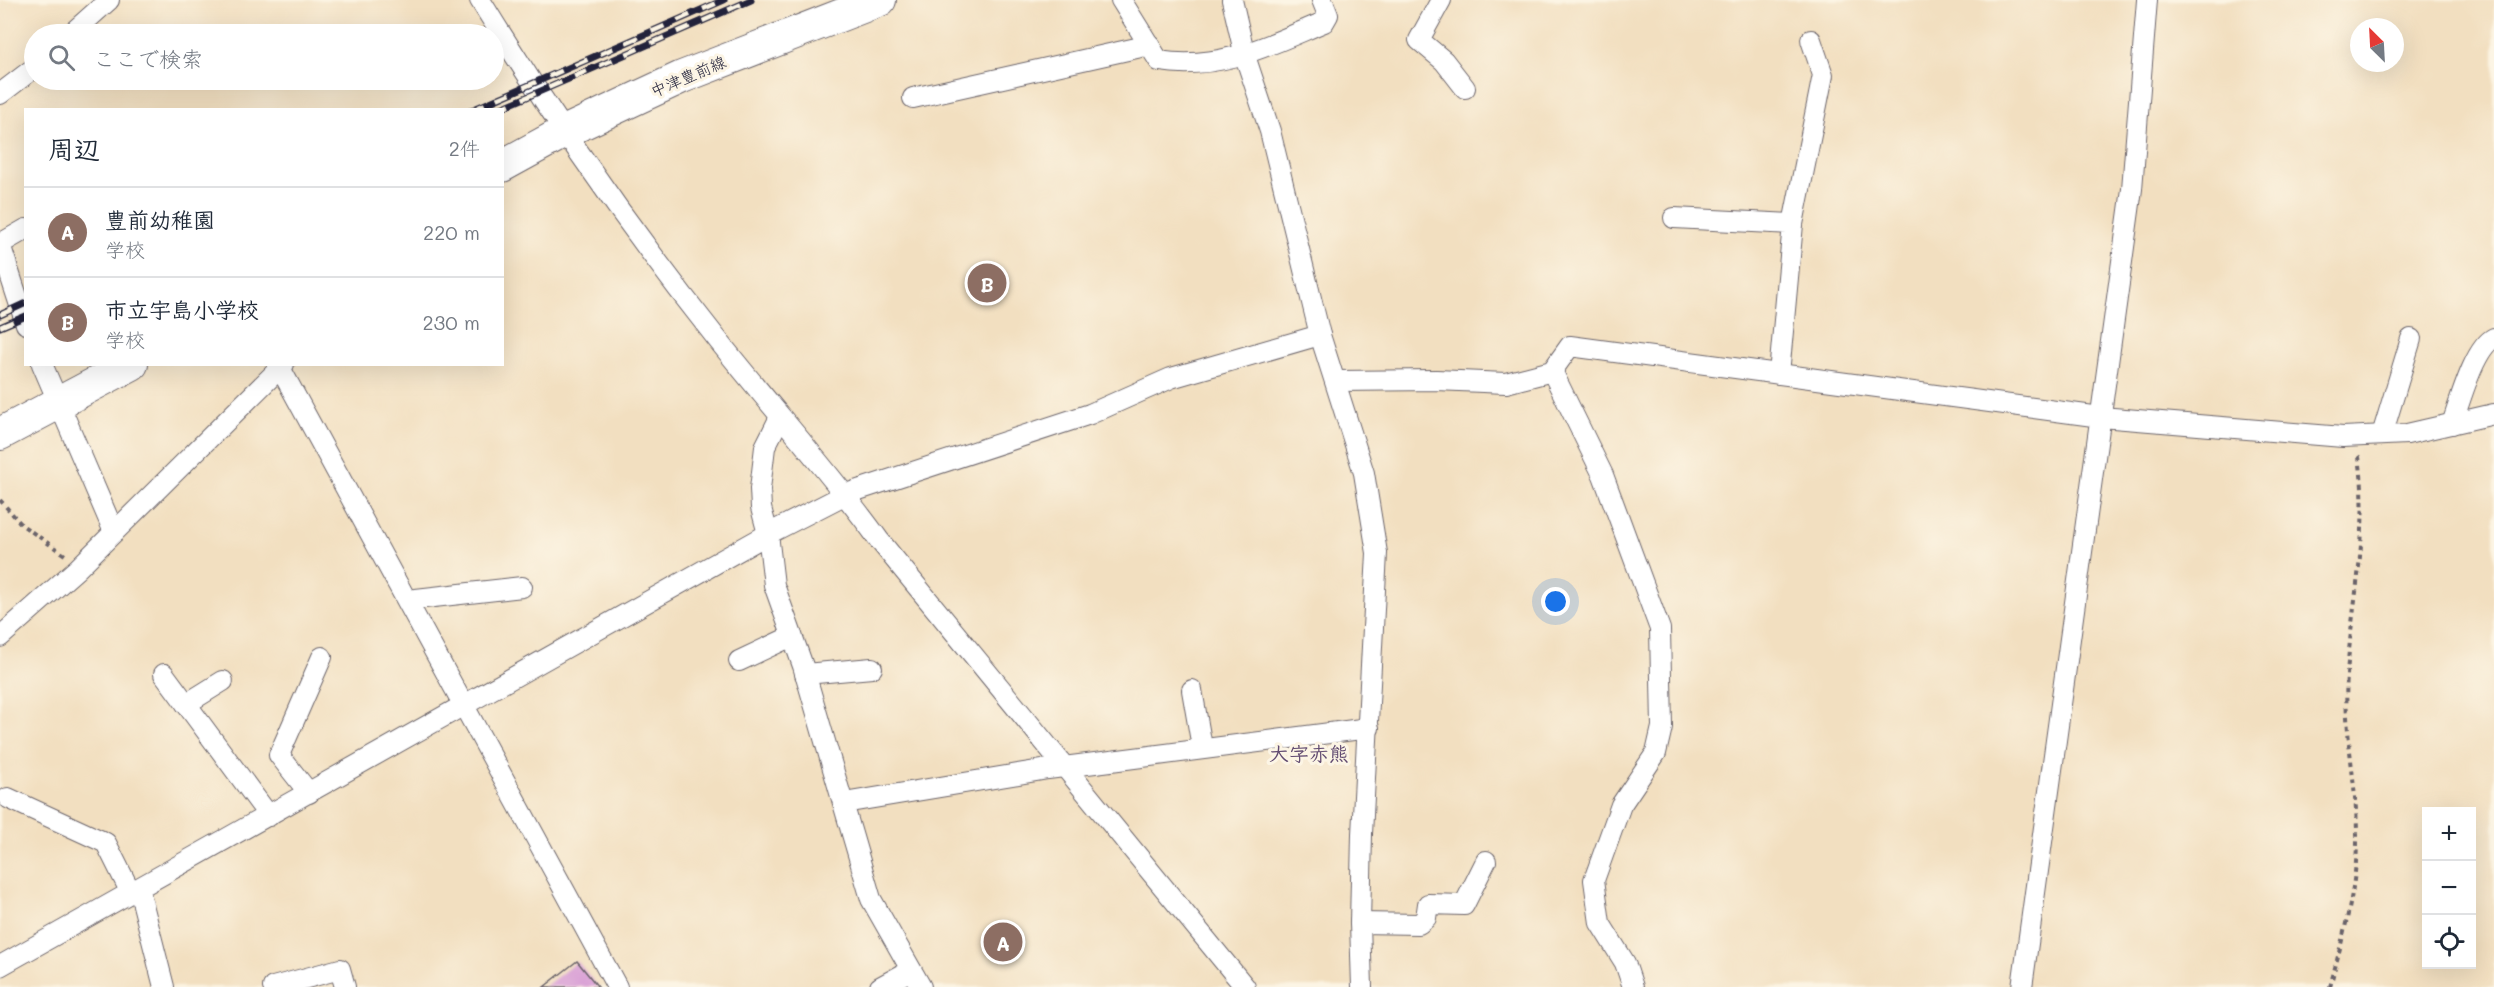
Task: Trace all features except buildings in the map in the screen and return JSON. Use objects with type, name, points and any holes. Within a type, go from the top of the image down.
[{"type":"main road","name":"中津豊前線","points":[[504,165],[564,132],[682,77],[880,0]]},
{"type":"main road","points":[[0,434],[128,366]]},
{"type":"street","points":[[82,24],[109,0]]},
{"type":"street","points":[[480,0],[495,24]]},
{"type":"street","points":[[1121,0],[1159,60],[1184,65],[1245,56],[1324,22],[1328,15],[1322,0]]},
{"type":"street","points":[[1232,0],[1245,56],[1269,131],[1320,335],[1364,473],[1377,553],[1362,834],[1360,923],[1362,987]]},
{"type":"street","points":[[1441,0],[1419,40],[1444,61],[1466,88]]},
{"type":"street","points":[[2022,987],[2132,189],[2147,0]]},
{"type":"street","points":[[504,38],[564,132],[633,230],[780,417],[846,494],[879,540],[1068,768],[1234,984]]},
{"type":"street","points":[[1779,374],[1793,224],[1823,75],[1811,40]]},
{"type":"street","points":[[913,98],[1150,45]]},
{"type":"street","points":[[0,94],[24,76]]},
{"type":"street","points":[[1674,218],[1793,224]]},
{"type":"street","points":[[24,230],[0,244],[24,318]]},
{"type":"street","points":[[0,966],[768,534],[846,494],[1090,414],[1171,378],[1320,335]]},
{"type":"street","points":[[2452,424],[2480,352],[2487,342],[2494,338]]},
{"type":"street","points":[[2382,435],[2411,339]]},
{"type":"street","points":[[1336,381],[1436,380],[1506,383],[1552,371],[1570,346],[2101,417],[2343,436],[2407,434],[2494,414]]},
{"type":"street","points":[[43,366],[57,404],[114,532]]},
{"type":"street","points":[[0,637],[77,569],[281,366],[617,987]]},
{"type":"street","points":[[1552,371],[1603,475],[1660,629],[1662,727],[1656,753],[1621,805],[1594,880],[1600,923],[1625,963],[1633,987]]},
{"type":"street","points":[[780,417],[765,447],[761,466],[761,508],[768,534],[774,585],[805,674],[871,899],[916,979],[880,987]]},
{"type":"street","points":[[407,600],[522,587]]},
{"type":"street","points":[[739,661],[792,636]]},
{"type":"street","points":[[309,793],[279,755],[322,657]]},
{"type":"street","points":[[805,674],[872,668]]},
{"type":"street","points":[[164,674],[269,816]]},
{"type":"street","points":[[186,704],[223,681]]},
{"type":"street","points":[[1192,690],[1202,747]]},
{"type":"street","points":[[844,803],[1202,747],[1369,728]]},
{"type":"street","points":[[9,798],[106,843],[135,891],[164,987]]},
{"type":"street","points":[[1360,923],[1419,924],[1426,918],[1428,904],[1464,905],[1486,861]]},
{"type":"street","points":[[273,987],[340,969],[345,987]]},
{"type":"path","points":[[2330,987],[2354,882],[2357,843],[2347,676],[2363,538],[2364,488],[2359,457],[2343,436]]},
{"type":"path","points":[[0,500],[22,525],[68,557],[77,569]]},
{"type":"railway","points":[[477,108],[724,0]]},
{"type":"railway","points":[[502,108],[751,0]]},
{"type":"railway","points":[[0,315],[24,304]]},
{"type":"railway","points":[[0,327],[24,317]]},
{"type":"place","name":"市立宇島小学校","points":[[987,283]]},
{"type":"place","name":"豊前幼稚園","points":[[1003,942]]},
{"type":"district","name":"大字赤熊","points":[[1309,754]]}]
